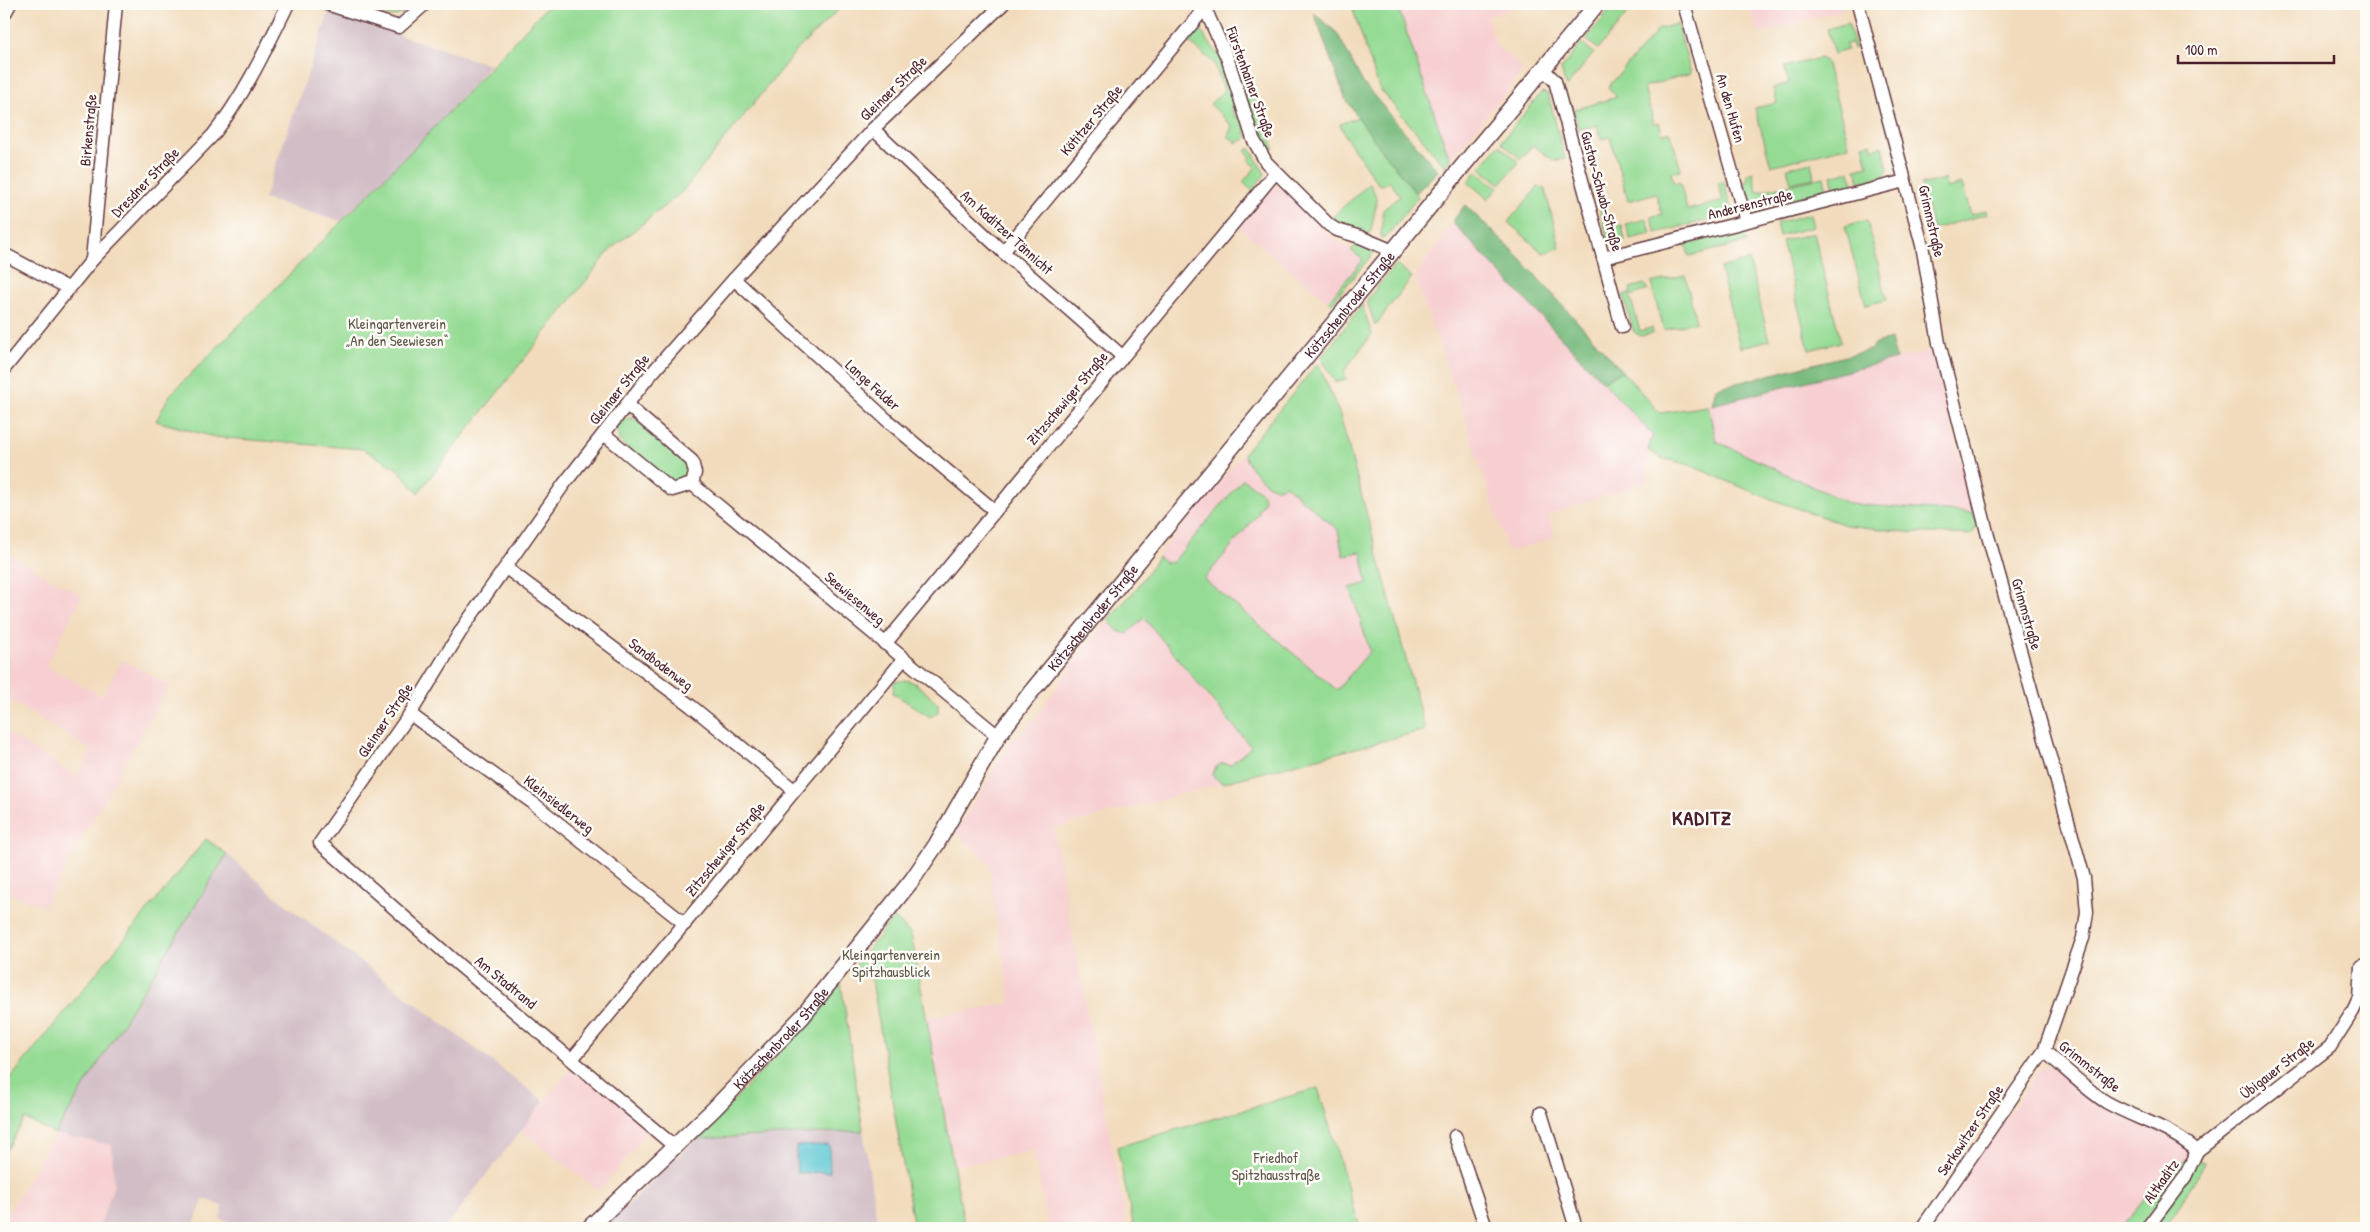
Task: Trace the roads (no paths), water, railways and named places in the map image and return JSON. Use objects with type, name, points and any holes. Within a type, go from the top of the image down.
[{"type":"street","points":[[4,15],[10,4]]},
{"type":"street","name":"Birkenstraße","points":[[92,260],[116,4]]},
{"type":"street","name":"Dresdner Straße","points":[[4,369],[92,260],[213,135],[228,116],[267,47],[288,4]]},
{"type":"street","points":[[328,4],[399,28],[425,4]]},
{"type":"street","name":"Gleinaer Straße","points":[[320,843],[410,714],[464,626],[564,484],[627,405],[734,279],[873,129],[1003,4]]},
{"type":"street","name":"Kötzschenbroder Straße","points":[[589,1228],[714,1109],[802,1017],[912,880],[936,845],[998,736],[1031,692],[1393,251],[1421,214],[1597,4]]},
{"type":"street","name":"An den Hufen","points":[[1684,4],[1746,222]]},
{"type":"street","name":"Grimmstraße","points":[[1858,4],[1922,245],[1939,343],[1988,536],[2084,878],[2087,912],[2083,938],[2044,1051],[2104,1100],[2129,1114],[2182,1137],[2197,1151]]},
{"type":"street","name":"Fürstenhainer Straße","points":[[1204,6],[1228,60],[1253,139],[1266,162],[1329,225],[1337,230],[1360,237],[1393,251]]},
{"type":"street","name":"Kötitzer Straße","points":[[1003,252],[1204,6]]},
{"type":"street","name":"Gustav-Schwab-Straße","points":[[1543,69],[1555,81],[1622,327]]},
{"type":"street","name":"Am Kaditzer Tännicht","points":[[873,129],[1003,252],[1122,356]]},
{"type":"street","name":"Zitzschewiger Straße","points":[[885,644],[1275,173]]},
{"type":"street","name":"Andersenstraße","points":[[1603,258],[1905,181]]},
{"type":"street","points":[[4,254],[68,288]]},
{"type":"street","name":"Lange Felder","points":[[734,279],[888,421],[995,511]]},
{"type":"street","points":[[604,434],[672,490],[692,484],[695,473],[692,461],[627,405]]},
{"type":"street","name":"Seewiesenweg","points":[[692,484],[902,660],[998,736]]},
{"type":"street","name":"Sandbodenweg","points":[[506,568],[691,706],[794,790]]},
{"type":"street","name":"Zitzschewiger Straße","points":[[573,1058],[902,660]]},
{"type":"street","name":"Kleinsiedlerweg","points":[[410,714],[533,803],[685,924]]},
{"type":"street","name":"Am Stadtrand","points":[[320,843],[459,965],[573,1058],[674,1146]]},
{"type":"street","name":"Übigauer Straße","points":[[2197,1151],[2330,1048],[2359,998],[2361,966]]},
{"type":"street","name":"Serkowitzer Straße","points":[[1924,1226],[2044,1051]]},
{"type":"street","points":[[1541,1113],[1576,1228]]},
{"type":"street","points":[[1455,1136],[1486,1228]]},
{"type":"street","name":"Altkaditz","points":[[2147,1228],[2185,1177],[2197,1151]]},
{"type":"water","points":[[829,1145],[830,1172],[797,1173],[796,1146]]},
{"type":"district","name":"KADITZ","points":[[1702,817]]},
{"type":"park label","name":"Kleingartenverein „An den Seewiesen“","points":[[397,332]]},
{"type":"park label","name":"Kleingartenverein Spitzhausblick","points":[[891,962]]},
{"type":"park label","name":"Friedhof Spitzhausstraße","points":[[1276,1166]]}]
